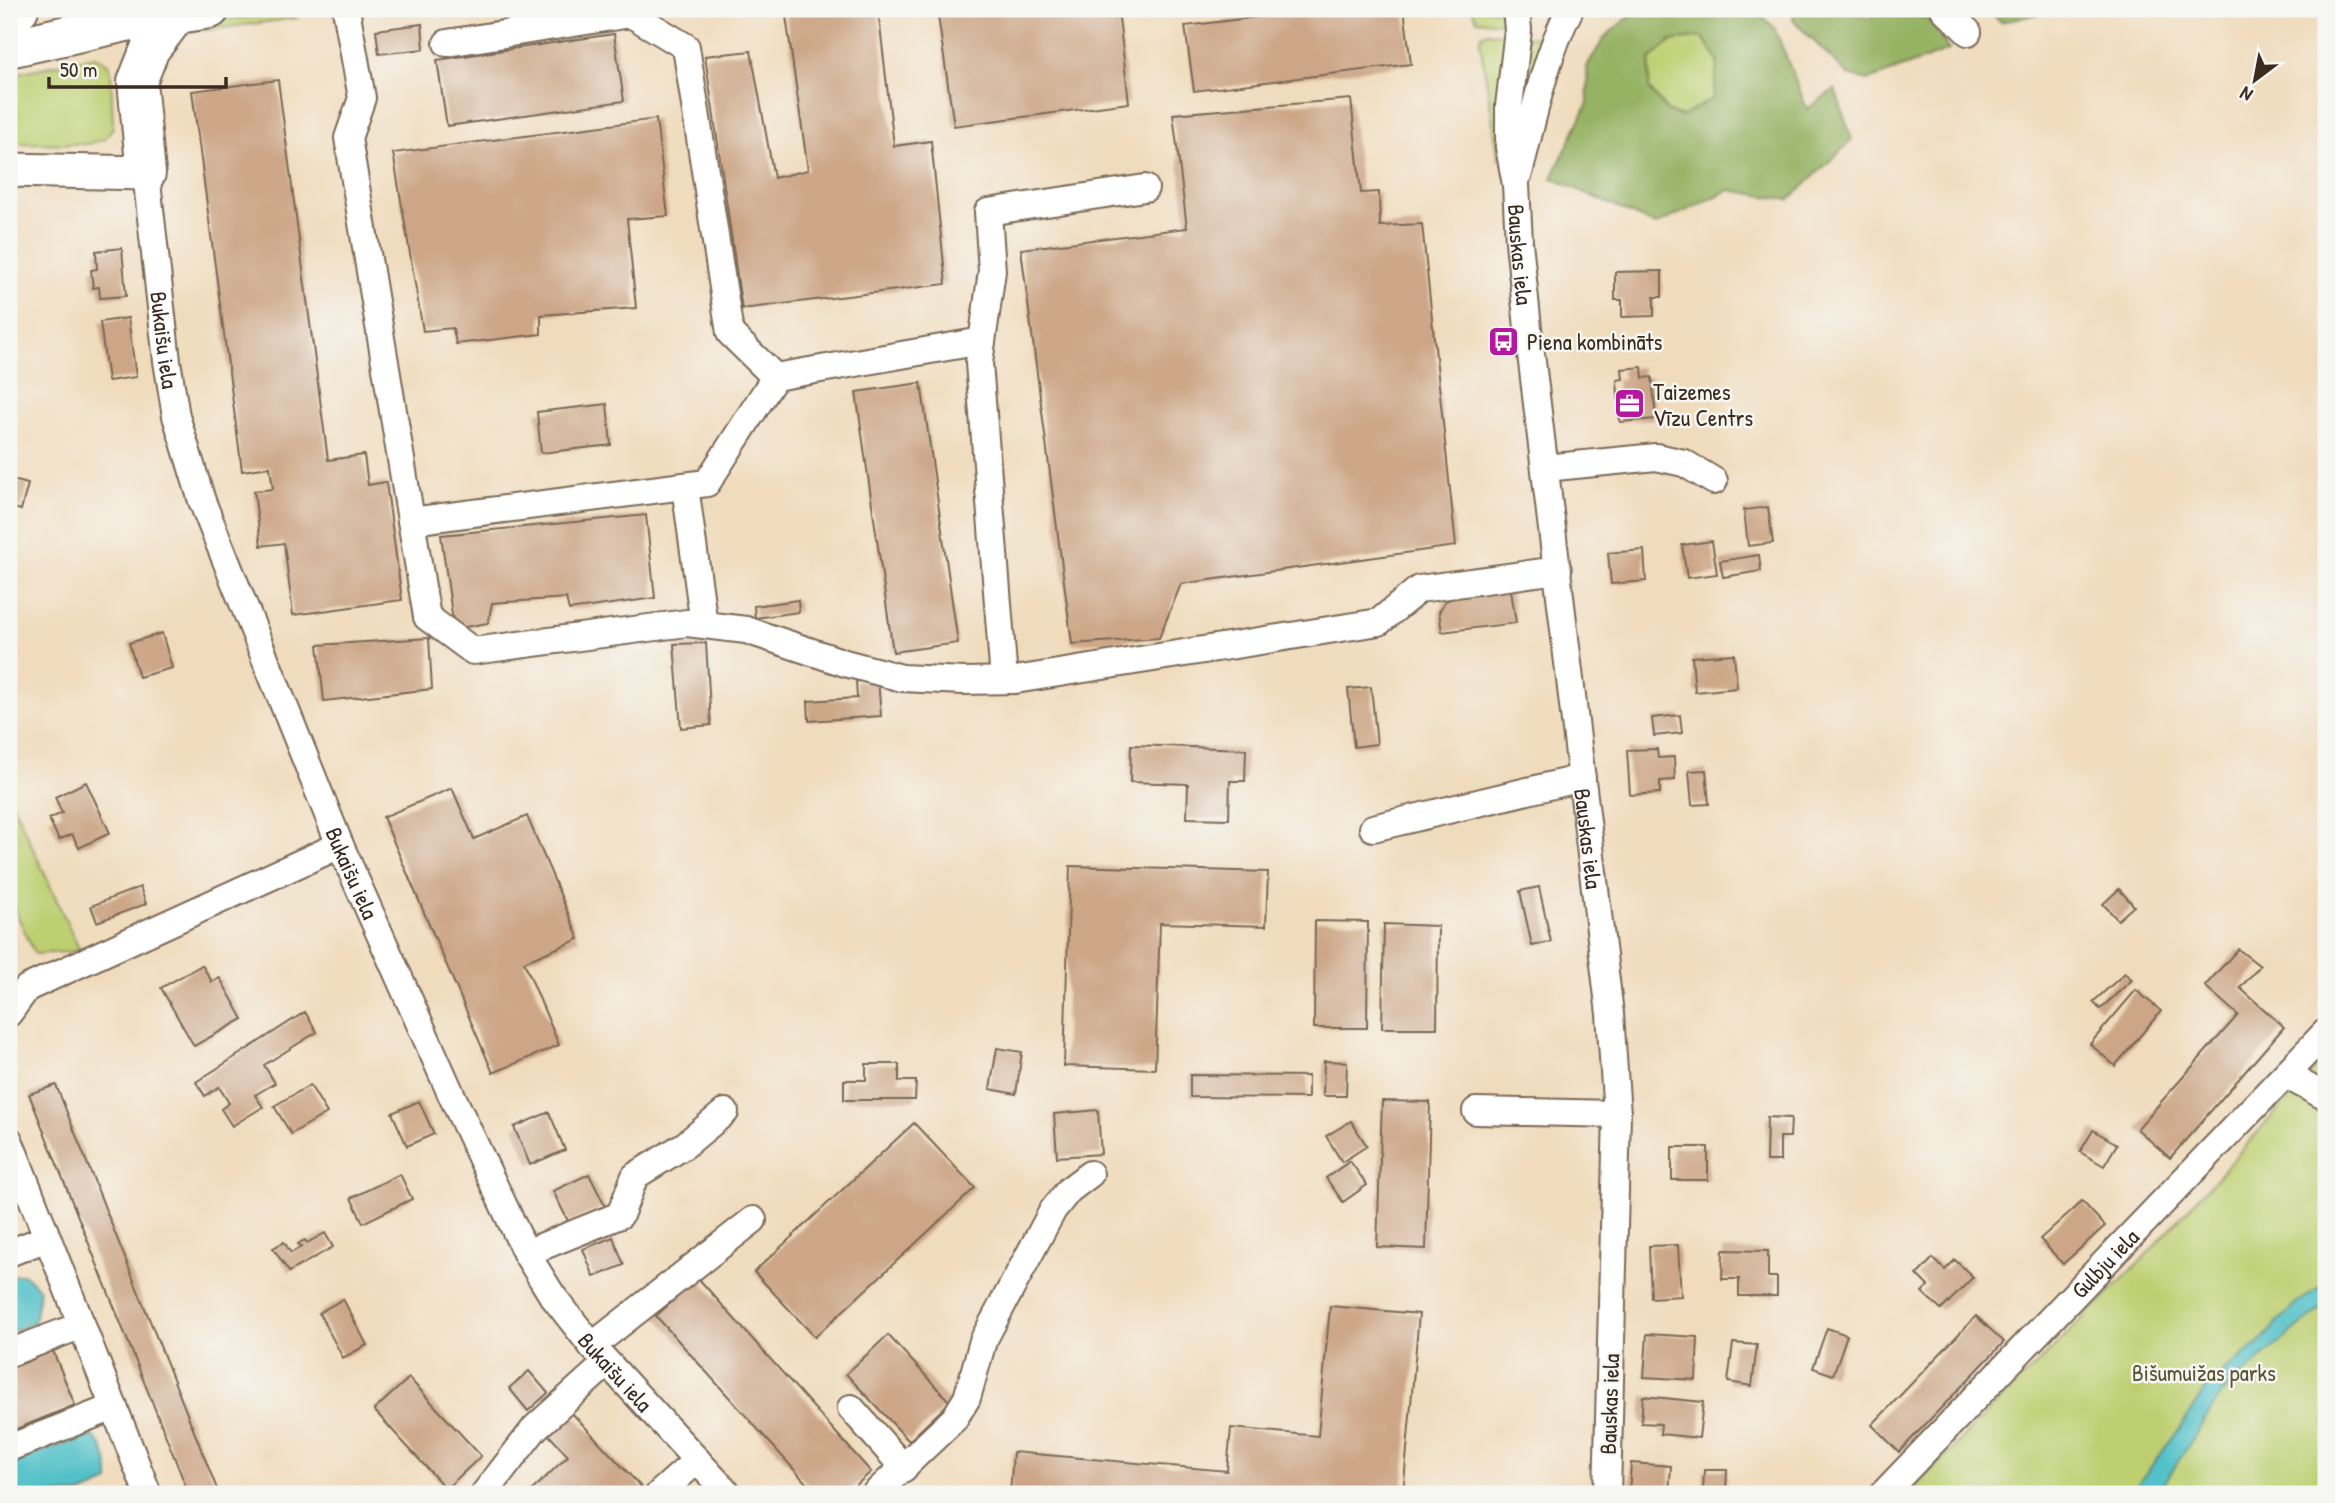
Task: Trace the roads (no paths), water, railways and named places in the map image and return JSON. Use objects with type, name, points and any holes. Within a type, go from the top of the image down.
[{"type":"highway","points":[[9,11],[19,9]]},
{"type":"highway","points":[[9,48],[194,11]]},
{"type":"highway","points":[[146,173],[137,82],[150,48],[194,11]]},
{"type":"main road","points":[[9,170],[146,173]]},
{"type":"street","points":[[346,9],[362,98],[348,138],[426,617],[473,651],[687,623],[746,630],[845,663],[902,678],[1004,680],[1379,622],[1419,589],[1558,570]]},
{"type":"street","points":[[1516,9],[1518,30],[1509,106],[1509,147],[1516,185]]},
{"type":"street","points":[[1516,185],[1544,74],[1556,35],[1570,9]]},
{"type":"street","points":[[1944,9],[1968,32]]},
{"type":"street","points":[[447,43],[631,14],[686,47],[730,333],[775,377]]},
{"type":"street","name":"Bukaišu iela","points":[[146,173],[167,361],[176,416],[202,501],[340,845],[452,1096],[526,1253],[552,1295],[600,1354],[728,1494]]},
{"type":"street","name":"Bauskas iela","points":[[1516,185],[1519,242],[1610,1014],[1617,1114],[1607,1494]]},
{"type":"street","points":[[1004,680],[979,363],[992,271],[988,212],[1145,188]]},
{"type":"street","points":[[411,521],[707,483],[775,377],[982,341]]},
{"type":"street","points":[[1545,467],[1656,457],[1684,463],[1714,481]]},
{"type":"street","points":[[685,486],[704,625]]},
{"type":"street","points":[[1373,828],[1582,778]]},
{"type":"street","points":[[9,1013],[18,987],[340,845]]},
{"type":"street","name":"Gulbju iela","points":[[1882,1494],[2326,1032]]},
{"type":"street","points":[[2286,1075],[2326,1097]]},
{"type":"street","points":[[1476,1111],[1617,1114]]},
{"type":"street","points":[[526,1253],[620,1215],[635,1176],[685,1145],[725,1112]]},
{"type":"street","points":[[11,1155],[114,1407],[142,1493]]},
{"type":"street","points":[[875,1494],[954,1419],[967,1398],[983,1341],[1047,1222],[1069,1190],[1090,1174]]},
{"type":"street","points":[[484,1494],[535,1428],[600,1354],[753,1220]]},
{"type":"street","points":[[9,1253],[47,1238]]},
{"type":"street","points":[[9,1353],[82,1325]]},
{"type":"street","points":[[9,1448],[114,1407]]},
{"type":"street","points":[[851,1408],[904,1468]]},
{"type":"street","points":[[659,1494],[697,1460]]},
{"type":"water","points":[[23,1274],[40,1289],[34,1322],[9,1333],[9,1277]]},
{"type":"water","points":[[2326,1283],[2326,1305],[2223,1392],[2157,1494],[2130,1494],[2181,1427],[2209,1383],[2259,1343],[2292,1307]]},
{"type":"water","points":[[92,1435],[106,1456],[109,1482],[81,1494],[9,1494],[9,1462]]},
{"type":"place","name":"Piena kombināts","points":[[1504,341]]},
{"type":"place","name":"Taizemes Vīzu Centrs","points":[[1630,404]]},
{"type":"park label","name":"Bišumuižas parks","points":[[2204,1372]]}]
